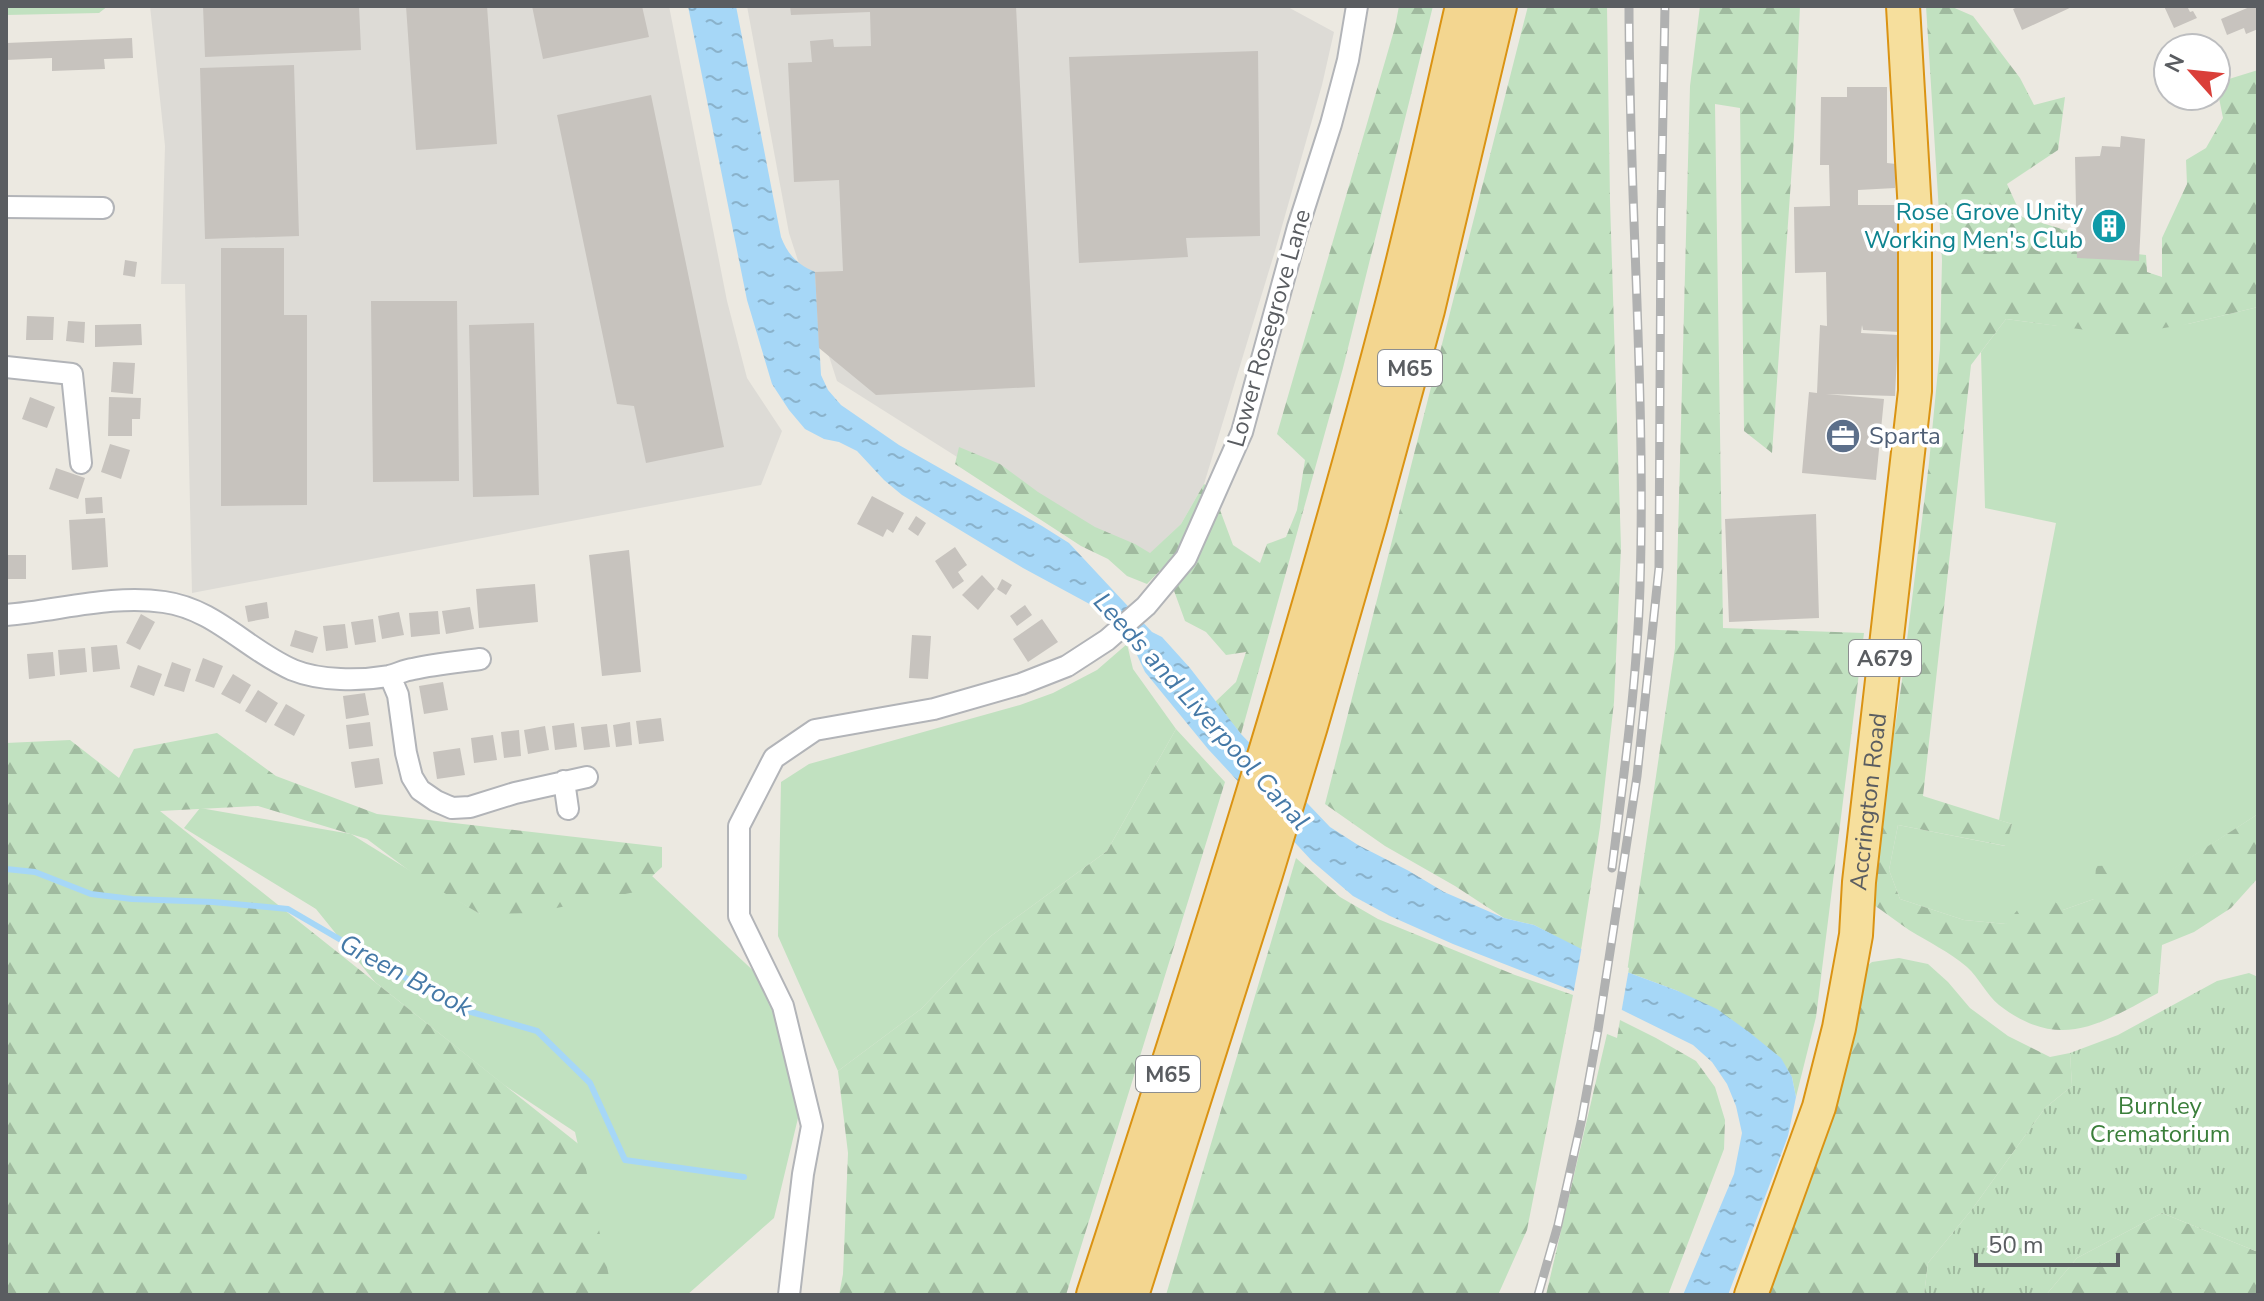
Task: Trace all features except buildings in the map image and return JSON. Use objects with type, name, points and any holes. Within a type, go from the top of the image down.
[{"type":"highway","name":"M65","points":[[1130,1295],[1264,874],[1339,510],[1394,304],[1464,6]]},
{"type":"highway","name":"M65","points":[[1095,1295],[1236,852],[1295,718],[1426,310],[1498,6]]},
{"type":"highway","name":"Accrington Road","points":[[1751,1295],[1819,1107],[1839,1028],[1856,935],[1859,882],[1915,391],[1915,212],[1903,6]]},
{"type":"street","name":"Lower Rosegrove Lane","points":[[789,1295],[803,1174],[812,1126],[783,1006],[739,916],[739,826],[774,758],[815,730],[934,709],[1021,684],[1067,666],[1107,640],[1146,606],[1186,558],[1242,432],[1298,227],[1331,124],[1348,60],[1357,6]]},
{"type":"street","points":[[6,207],[103,208]]},
{"type":"street","points":[[6,367],[72,374],[81,463]]},
{"type":"street","points":[[6,615],[110,602],[166,602],[212,619],[265,655],[314,676],[390,676],[413,669],[480,659]]},
{"type":"street","points":[[390,676],[398,695],[412,777],[420,790],[436,801],[452,808],[470,807],[587,777]]},
{"type":"street","points":[[564,781],[568,809]]},
{"type":"shaded area","points":[[150,6],[669,6],[727,301],[747,378],[782,431],[761,485],[192,593],[185,284],[161,284],[165,146]]},
{"type":"shaded area","points":[[747,6],[1286,6],[1334,32],[1275,251],[1204,484],[1181,524],[1137,566],[1055,519],[837,381],[789,233]]},
{"type":"green space","points":[[6,6],[108,6],[99,13],[6,15]]},
{"type":"green space","points":[[1399,6],[1433,6],[1343,368],[1241,734],[1215,702],[1236,682],[1246,652],[1226,655],[1206,632],[1185,621],[1173,588],[1192,562],[1220,510],[1233,545],[1260,563],[1267,544],[1286,537],[1297,510],[1305,460],[1277,434]]},
{"type":"green space","points":[[1528,6],[1607,6],[1621,547],[1614,702],[1600,827],[1581,950],[1534,925],[1504,918],[1385,846],[1325,804]]},
{"type":"green space","points":[[1700,6],[1800,6],[1772,453],[1744,431],[1740,108],[1715,104],[1723,628],[1864,633],[1816,1017],[1796,1097],[1792,1077],[1678,991],[1627,972],[1675,648],[1690,86]]},
{"type":"green space","points":[[1926,6],[1950,6],[1973,16],[2020,78],[2034,105],[2065,97],[2058,150],[2007,184],[2022,217],[2065,230],[2085,229],[2089,249],[2146,255],[2147,272],[2162,277],[2162,238],[2187,184],[2186,160],[2206,148],[2223,118],[2222,112],[2232,112],[2232,78],[2258,70],[2258,307],[2188,324],[2122,335],[2006,319],[1971,365],[1923,796],[2012,824],[2006,846],[1898,825],[1889,870],[1900,899],[1964,920],[2006,924],[2028,897],[2050,896],[2063,910],[2094,899],[2096,866],[2124,865],[2135,893],[2258,814],[2258,878],[2231,908],[2194,932],[2162,945],[2158,993],[2117,1015],[2080,1028],[2061,1030],[2041,1027],[2021,1019],[1994,1001],[1960,962],[1874,905],[1872,877],[1901,688],[1929,463],[1940,349],[1942,260]]},
{"type":"green space","points":[[2258,307],[2258,814],[2135,894],[2094,899],[2006,924],[1964,920],[1900,899],[1889,870],[1898,825],[2005,846],[2012,824],[1999,820],[2056,523],[1985,508],[1981,352],[2006,319],[2059,326],[2188,324]]},
{"type":"green space","points":[[959,447],[1000,464],[1095,527],[1150,553],[1181,524],[1204,484],[1211,489],[1177,553],[1147,584],[1127,576],[1108,559],[1081,546],[955,464]]},
{"type":"green space","points":[[1127,644],[1133,669],[1176,729],[1107,851],[991,936],[921,1009],[838,1071],[778,936],[781,782],[809,764],[1053,693],[1097,670]]},
{"type":"green space","points":[[1176,729],[1225,782],[1066,1295],[839,1295],[843,1274],[848,1153],[838,1071],[921,1009],[991,936],[1107,851]]},
{"type":"green space","points":[[217,733],[276,776],[377,814],[662,847],[662,867],[635,892],[532,913],[480,914],[419,878],[367,839],[258,806],[160,811],[581,1146],[613,1295],[6,1295],[6,743],[70,740],[119,778],[134,749]]},
{"type":"green space","points":[[200,808],[351,834],[480,914],[652,876],[775,991],[804,1093],[774,1218],[687,1295],[612,1295],[575,1132],[504,1085],[375,982],[316,909],[184,828]]},
{"type":"green space","points":[[1296,858],[1340,897],[1378,919],[1515,975],[1573,995],[1527,1230],[1498,1295],[1166,1295]]},
{"type":"green space","points":[[1899,958],[1928,964],[1970,1008],[2008,1036],[2050,1057],[2070,1053],[2072,1086],[2045,1108],[1973,1208],[1928,1263],[1924,1295],[1761,1295],[1857,973],[1872,962]]},
{"type":"green space","name":"Burnley Crematorium","points":[[2249,973],[2258,977],[2258,1252],[2162,1213],[2077,1258],[2046,1295],[1924,1295],[1928,1263],[1973,1208],[2045,1108],[2072,1086],[2070,1053],[2118,1035],[2217,981]]},
{"type":"green space","points":[[1620,1020],[1696,1061],[1715,1087],[1725,1120],[1724,1149],[1668,1295],[1546,1295],[1607,1034],[1617,1038]]},
{"type":"green space","points":[[2162,1213],[2258,1252],[2258,1295],[2046,1295],[2077,1258]]},
{"type":"water","name":"Leeds and Liverpool Canal","points":[[688,6],[736,6],[781,237],[794,258],[815,272],[821,375],[828,390],[841,405],[899,445],[1069,543],[1152,632],[1162,637],[1241,734],[1330,827],[1444,892],[1504,918],[1534,925],[1627,972],[1717,1009],[1781,1058],[1792,1077],[1796,1097],[1788,1136],[1728,1295],[1683,1295],[1734,1174],[1742,1133],[1727,1084],[1712,1062],[1693,1045],[1622,1010],[1453,944],[1353,896],[1312,861],[1208,749],[1145,672],[1130,640],[1108,614],[1023,568],[902,495],[857,451],[805,429],[789,410],[772,384],[747,300]]},
{"type":"pier","points":[[1582,946],[1629,968],[1621,1014],[1573,995]]},
{"type":"waterway","name":"Green Brook","points":[[6,869],[35,872],[91,894],[288,909],[457,1008],[537,1031],[590,1083],[625,1160],[744,1177]]},
{"type":"railway","points":[[1612,868],[1633,692],[1640,586],[1641,441],[1629,6]]},
{"type":"railway","points":[[1538,1295],[1558,1225],[1598,1030],[1637,776],[1659,568],[1665,6]]},
{"type":"place","name":"Rose Grove Unity Working Men's Club","points":[[2109,226]]},
{"type":"place","name":"Sparta","points":[[1843,436]]}]
